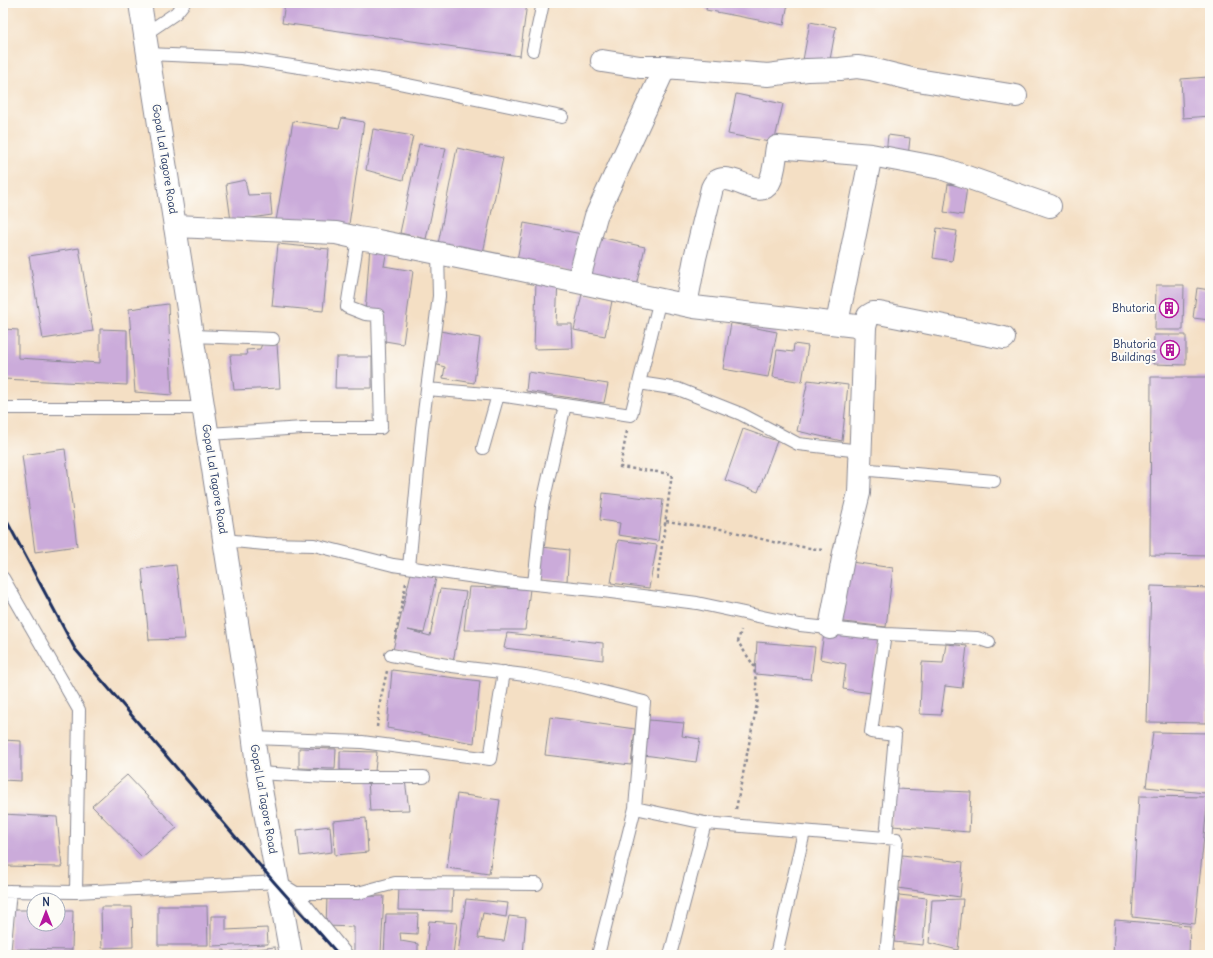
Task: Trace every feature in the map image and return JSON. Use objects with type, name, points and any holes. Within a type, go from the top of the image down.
[{"type":"street","name":"Gopal Lal Tagore Road","points":[[140,3],[247,686],[258,773],[287,888],[291,955]]},
{"type":"street","points":[[602,61],[640,67],[665,67],[768,75],[807,70],[857,67],[911,79],[1016,96]]},
{"type":"street","points":[[578,282],[596,216],[665,67]]},
{"type":"street","points":[[686,305],[699,243],[712,188],[715,182],[721,179],[730,180],[758,189],[764,188],[768,184],[772,175],[777,147],[871,155],[941,168],[1050,206]]},
{"type":"street","points":[[837,323],[871,155]]},
{"type":"street","points":[[175,226],[336,233],[438,252],[686,305],[865,327]]},
{"type":"street","points":[[830,628],[844,553],[859,493],[865,327],[868,316],[873,313],[879,313],[1004,338]]},
{"type":"lane","points":[[146,44],[184,3]]},
{"type":"lane","points":[[533,50],[543,3]]},
{"type":"lane","points":[[146,44],[389,81],[562,117]]},
{"type":"lane","points":[[208,434],[303,428],[381,428],[378,315],[364,314],[347,308],[358,238]]},
{"type":"lane","points":[[408,567],[427,389],[439,296],[438,252]]},
{"type":"lane","points":[[427,389],[498,395],[631,415],[660,299]]},
{"type":"lane","points":[[192,336],[273,339]]},
{"type":"lane","points":[[639,383],[678,389],[742,414],[798,444],[860,460],[994,481]]},
{"type":"lane","points":[[483,448],[498,395]]},
{"type":"lane","points":[[534,584],[542,507],[565,406]]},
{"type":"lane","points":[[3,408],[203,408]]},
{"type":"lane","points":[[224,540],[265,544],[314,545],[393,565],[534,584],[697,603],[800,625],[885,634],[977,638],[989,642]]},
{"type":"lane","points":[[3,578],[78,710],[76,892]]},
{"type":"lane","points":[[885,634],[871,732],[895,735],[886,838]]},
{"type":"lane","points":[[391,655],[452,666],[504,672],[575,685],[644,702],[635,808],[598,955]]},
{"type":"lane","points":[[253,738],[362,742],[490,759],[504,672]]},
{"type":"lane","points":[[258,773],[327,777],[424,778]]},
{"type":"lane","points":[[635,808],[705,823],[897,839],[886,955]]},
{"type":"lane","points":[[670,955],[705,823]]},
{"type":"lane","points":[[776,955],[804,832]]},
{"type":"lane","points":[[4,955],[7,891],[76,892],[287,888],[358,893],[395,883],[537,884]]},
{"type":"lane","points":[[287,888],[347,955]]},
{"type":"path","points":[[631,415],[620,467],[672,474],[655,598]]},
{"type":"path","points":[[666,521],[727,530],[777,543],[844,553]]},
{"type":"path","points":[[733,826],[758,699],[754,666],[738,642],[744,613]]},
{"type":"building","points":[[285,3],[527,3],[520,56],[282,23]]},
{"type":"building","points":[[707,3],[788,3],[784,25],[706,10]]},
{"type":"building","points":[[810,22],[836,27],[829,65],[803,60]]},
{"type":"building","points":[[1208,77],[1210,116],[1183,118],[1181,79]]},
{"type":"building","points":[[736,94],[783,104],[774,143],[728,134]]},
{"type":"building","points":[[342,118],[364,122],[348,231],[276,221],[293,121],[339,128]]},
{"type":"building","points":[[373,129],[413,136],[403,180],[366,170]]},
{"type":"building","points":[[888,135],[910,138],[908,157],[886,154]]},
{"type":"building","points":[[419,144],[446,148],[426,239],[400,233]]},
{"type":"building","points":[[457,148],[503,158],[483,253],[438,244]]},
{"type":"building","points":[[245,180],[248,195],[270,194],[272,215],[231,221],[226,184]]},
{"type":"building","points":[[948,184],[967,187],[963,215],[944,212]]},
{"type":"building","points":[[524,223],[582,234],[575,270],[517,260]]},
{"type":"building","points":[[937,228],[957,231],[952,261],[933,258]]},
{"type":"building","points":[[595,236],[645,247],[636,286],[587,275]]},
{"type":"building","points":[[278,244],[329,249],[323,311],[272,306]]},
{"type":"building","points":[[370,246],[387,249],[384,266],[413,271],[403,344],[379,340],[382,312],[365,314]]},
{"type":"building","points":[[79,248],[93,331],[43,339],[29,256]]},
{"type":"building","points":[[536,280],[558,280],[556,324],[572,324],[573,348],[534,349]]},
{"type":"building","name":"Bhutoria","points":[[1156,285],[1184,285],[1183,330],[1155,330]]},
{"type":"building","points":[[1197,288],[1210,290],[1210,320],[1193,318]]},
{"type":"building","points":[[582,294],[612,301],[605,336],[574,330]]},
{"type":"building","points":[[168,304],[172,395],[135,392],[129,309]]},
{"type":"building","points":[[731,323],[777,332],[768,377],[723,369]]},
{"type":"building","points":[[3,329],[18,330],[18,358],[100,363],[100,329],[127,330],[127,385],[3,379]]},
{"type":"building","points":[[440,331],[480,338],[474,383],[443,378],[445,367],[434,364]]},
{"type":"building","name":"Bhutoria Buildings","points":[[1154,335],[1186,335],[1186,365],[1153,364]]},
{"type":"building","points":[[262,344],[277,344],[280,388],[234,390],[230,355],[247,355],[246,350],[260,349]]},
{"type":"building","points":[[794,344],[808,346],[802,382],[773,377],[777,350],[793,352]]},
{"type":"building","points":[[336,357],[372,357],[372,388],[335,388]]},
{"type":"building","points":[[528,372],[608,384],[604,403],[526,391]]},
{"type":"building","points":[[1151,377],[1210,377],[1210,556],[1150,555]]},
{"type":"building","points":[[808,380],[848,385],[842,441],[797,431]]},
{"type":"building","points":[[743,429],[777,441],[758,492],[725,480]]},
{"type":"building","points":[[65,449],[77,546],[35,552],[22,455]]},
{"type":"building","points":[[603,493],[663,500],[658,541],[618,535],[620,523],[600,520]]},
{"type":"building","points":[[618,540],[657,545],[649,588],[611,583]]},
{"type":"building","points":[[542,547],[569,550],[567,581],[539,578]]},
{"type":"building","points":[[844,561],[893,568],[886,627],[835,621]]},
{"type":"building","points":[[176,565],[185,639],[149,640],[142,569]]},
{"type":"building","points":[[411,573],[436,578],[424,633],[408,630],[430,636],[440,589],[466,592],[453,662],[393,650]]},
{"type":"building","points":[[1151,586],[1210,588],[1207,723],[1147,722]]},
{"type":"building","points":[[469,587],[530,589],[525,630],[464,630]]},
{"type":"building","points":[[507,633],[603,643],[603,660],[504,648]]},
{"type":"building","points":[[824,634],[880,639],[871,693],[843,689],[846,664],[820,659]]},
{"type":"building","points":[[757,642],[815,647],[811,679],[755,674]]},
{"type":"building","points":[[946,644],[967,646],[962,688],[945,686],[941,715],[920,714],[922,662],[943,663]]},
{"type":"building","points":[[392,670],[480,681],[474,743],[387,728]]},
{"type":"building","points":[[550,717],[635,729],[631,765],[545,755]]},
{"type":"building","points":[[649,720],[684,723],[682,736],[700,739],[696,762],[644,755]]},
{"type":"building","points":[[1153,732],[1210,733],[1210,760],[1205,793],[1146,787]]},
{"type":"building","points":[[3,740],[21,741],[21,781],[3,780]]},
{"type":"building","points":[[299,748],[336,749],[335,769],[299,768]]},
{"type":"building","points":[[340,751],[377,752],[375,771],[340,770]]},
{"type":"building","points":[[127,775],[177,828],[142,857],[92,806]]},
{"type":"building","points":[[368,779],[405,780],[409,810],[370,811]]},
{"type":"building","points":[[895,789],[971,792],[969,832],[892,826]]},
{"type":"building","points":[[457,794],[500,800],[489,874],[447,868]]},
{"type":"building","points":[[1139,796],[1208,797],[1195,924],[1132,917]]},
{"type":"building","points":[[3,814],[57,817],[62,867],[3,866]]},
{"type":"building","points":[[366,818],[368,852],[335,855],[333,821]]},
{"type":"building","points":[[330,826],[332,852],[300,856],[297,830]]},
{"type":"building","points":[[902,855],[963,862],[960,897],[898,888]]},
{"type":"building","points":[[399,887],[453,887],[452,911],[398,910]]},
{"type":"building","points":[[899,895],[927,898],[923,945],[894,942]]},
{"type":"building","points":[[384,896],[381,953],[354,954],[354,927],[326,926],[327,897]]},
{"type":"building","points":[[466,899],[508,903],[506,917],[483,913],[478,938],[504,941],[509,916],[526,918],[523,955],[479,955],[458,953]]},
{"type":"building","points":[[963,899],[958,950],[929,943],[932,900]]},
{"type":"building","points":[[158,906],[207,906],[208,945],[158,945]]},
{"type":"building","points":[[101,907],[132,907],[133,947],[102,948]]},
{"type":"building","points":[[11,910],[26,910],[26,932],[66,932],[66,911],[73,911],[72,950],[10,949]]},
{"type":"building","points":[[386,914],[418,914],[417,934],[400,933],[401,941],[418,944],[418,955],[384,955]]},
{"type":"building","points":[[211,916],[226,916],[226,930],[267,928],[268,944],[211,946]]},
{"type":"building","points":[[1115,920],[1190,926],[1189,955],[1113,955]]},
{"type":"building","points":[[429,921],[457,923],[453,955],[426,954]]},
{"type":"building","points":[[275,947],[276,955],[231,955],[230,952]]},
{"type":"building","points":[[225,950],[225,955],[181,955],[181,954]]},
{"type":"building","points":[[74,952],[125,953],[125,955],[74,955]]},
{"type":"railway","points":[[3,514],[75,649],[274,882],[339,955]]},
{"type":"place","name":"Bhutoria","points":[[1169,308]]},
{"type":"place","name":"Bhutoria Buildings","points":[[1170,350]]}]
